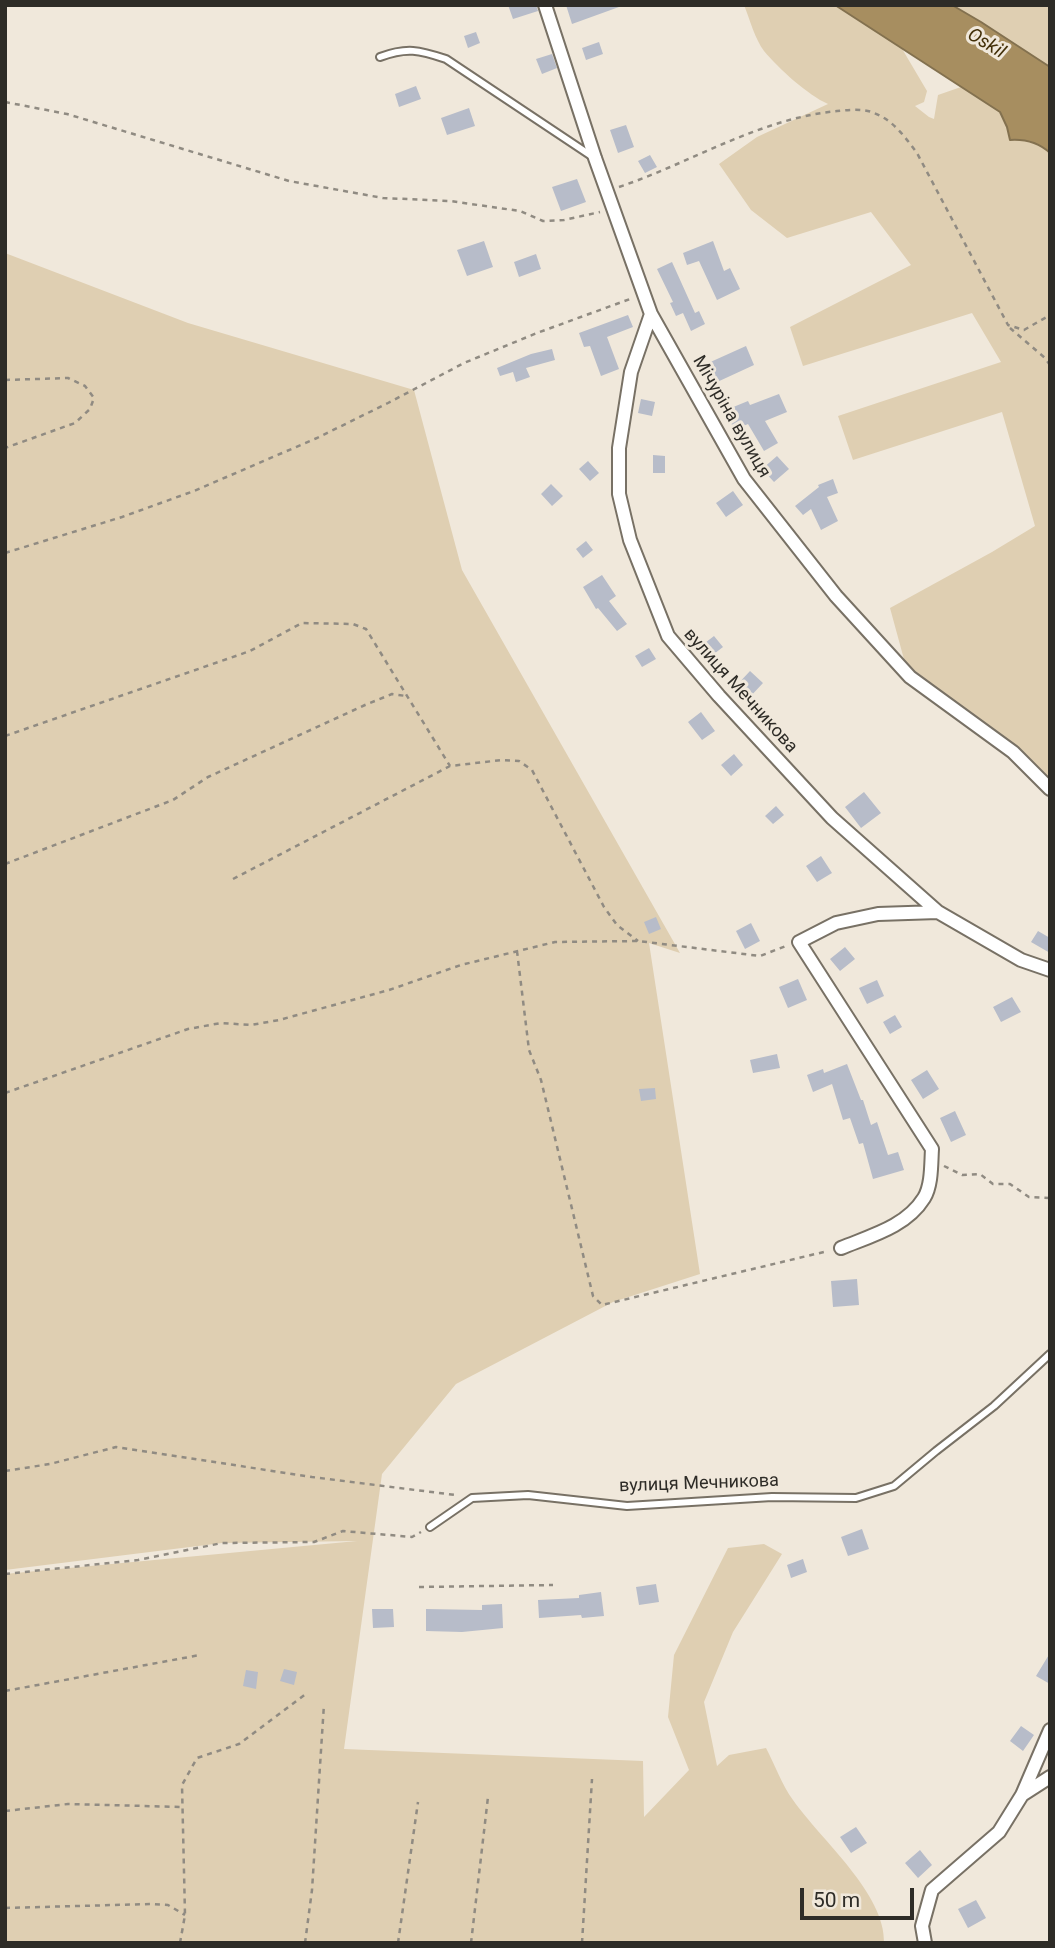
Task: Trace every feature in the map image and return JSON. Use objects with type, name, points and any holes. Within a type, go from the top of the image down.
[{"type":"street","name":"Мічуріна вулиця","points":[[545,5],[595,158],[651,314],[744,479],[836,596],[910,677],[1013,752],[1050,789]]},
{"type":"street","name":"вулиця Мечникова","points":[[651,314],[631,372],[619,447],[619,494],[629,540],[668,636],[719,696],[832,818],[938,912],[1021,960],[1050,970]]},
{"type":"street","points":[[841,1248],[900,1223],[925,1197],[932,1149],[799,942],[836,922],[878,915],[938,912]]},
{"type":"street","points":[[925,1943],[922,1926],[932,1890],[999,1832],[1022,1795],[1050,1730]]},
{"type":"street","points":[[1022,1795],[1050,1777]]},
{"type":"lane","points":[[380,57],[398,51],[420,50],[446,60],[595,158]]},
{"type":"lane","name":"вулиця Мечникова","points":[[472,1498],[528,1495],[627,1506],[772,1497],[856,1498],[894,1486],[995,1406],[1050,1353]]},
{"type":"lane","points":[[430,1527],[472,1498]]},
{"type":"path","points":[[5,102],[67,114],[289,181],[383,198],[462,203],[520,211],[543,221],[564,220],[613,208]]},
{"type":"path","points":[[607,191],[654,175],[738,136],[811,114],[851,109],[874,112],[899,129],[917,153],[1008,325],[1050,365]]},
{"type":"path","points":[[5,553],[132,514],[194,491],[329,432],[464,363],[644,294]]},
{"type":"path","points":[[1008,325],[1024,330],[1050,315]]},
{"type":"path","points":[[5,380],[68,378],[85,386],[94,398],[90,409],[75,423],[5,448]]},
{"type":"path","points":[[5,736],[250,651],[303,623],[353,624],[366,629],[450,766]]},
{"type":"path","points":[[5,864],[173,800],[208,777],[365,705],[392,694],[407,696]]},
{"type":"path","points":[[233,878],[450,766],[502,760],[519,761],[533,771],[604,906],[617,925],[638,941]]},
{"type":"path","points":[[5,1093],[188,1029],[221,1023],[251,1025],[279,1020],[389,990],[461,965],[555,942],[638,941],[760,956],[799,942]]},
{"type":"path","points":[[517,951],[528,1050],[541,1080],[593,1296],[602,1305],[841,1248]]},
{"type":"path","points":[[931,1160],[962,1175],[980,1174],[993,1184],[1010,1184],[1029,1197],[1050,1198]]},
{"type":"path","points":[[5,1471],[50,1464],[116,1447],[472,1498]]},
{"type":"path","points":[[5,1573],[138,1560],[222,1543],[314,1542],[343,1531],[412,1537],[430,1527]]},
{"type":"path","points":[[419,1587],[552,1585]]},
{"type":"path","points":[[5,1691],[200,1656]]},
{"type":"path","points":[[180,1943],[185,1915],[182,1785],[197,1758],[239,1744],[307,1693]]},
{"type":"path","points":[[305,1943],[312,1890],[324,1704]]},
{"type":"path","points":[[582,1943],[592,1779]]},
{"type":"path","points":[[471,1943],[488,1797]]},
{"type":"path","points":[[398,1943],[418,1802]]},
{"type":"path","points":[[5,1811],[68,1804],[183,1807]]},
{"type":"path","points":[[5,1908],[159,1904],[168,1905],[185,1915]]},
{"type":"shaded area","points":[[744,5],[835,5],[901,47],[927,91],[924,102],[915,106],[929,117],[934,119],[938,95],[961,87],[1001,112],[1010,140],[1031,142],[1050,153],[1050,791],[908,674],[890,608],[1035,526],[1002,412],[853,460],[838,416],[1001,362],[972,313],[803,366],[790,327],[911,265],[871,212],[787,238],[751,210],[719,164],[757,137],[828,104],[794,81],[764,51]]},
{"type":"shaded area","points":[[951,5],[1050,5],[1050,67]]},
{"type":"shaded area","points":[[5,253],[188,323],[414,390],[462,570],[680,953],[649,943],[700,1274],[613,1302],[456,1384],[382,1474],[344,1749],[643,1761],[644,1817],[689,1770],[668,1717],[674,1655],[728,1548],[764,1544],[782,1554],[733,1632],[704,1702],[717,1766],[729,1755],[766,1748],[793,1800],[849,1868],[874,1905],[882,1924],[884,1943],[5,1943],[5,1574],[357,1541],[222,1543],[5,1570]]},
{"type":"water","name":"Oskil","points":[[835,5],[952,5],[1050,67],[1050,153],[1031,142],[1010,140],[1000,112]]},
{"type":"building","points":[[508,5],[536,5],[538,11],[513,19]]},
{"type":"building","points":[[566,5],[618,5],[619,7],[572,24]]},
{"type":"building","points":[[476,32],[480,43],[468,48],[464,36]]},
{"type":"building","points":[[599,42],[603,54],[586,60],[582,48]]},
{"type":"building","points":[[552,54],[557,68],[542,74],[536,59]]},
{"type":"building","points":[[416,86],[421,99],[399,107],[395,94]]},
{"type":"building","points":[[469,108],[475,126],[447,135],[441,118]]},
{"type":"building","points":[[626,125],[634,147],[618,153],[610,130]]},
{"type":"building","points":[[650,155],[657,167],[645,173],[638,161]]},
{"type":"building","points":[[577,179],[586,202],[561,211],[552,187]]},
{"type":"building","points":[[484,241],[493,267],[467,276],[457,250]]},
{"type":"building","points":[[713,241],[724,271],[730,268],[740,289],[717,300],[699,261],[687,265],[683,253]]},
{"type":"building","points":[[536,254],[541,269],[519,277],[514,262]]},
{"type":"building","points":[[672,262],[695,313],[699,311],[705,324],[691,331],[683,313],[676,316],[670,303],[673,302],[657,269]]},
{"type":"building","points":[[628,315],[633,327],[607,337],[619,369],[601,376],[590,346],[584,347],[579,333]]},
{"type":"building","points":[[746,346],[754,365],[715,383],[706,364]]},
{"type":"building","points":[[552,349],[555,360],[526,368],[530,377],[516,382],[513,372],[500,376],[497,368],[531,354]]},
{"type":"building","points":[[779,394],[787,412],[765,421],[778,443],[764,451],[748,424],[734,430],[726,410],[748,401],[750,405]]},
{"type":"building","points":[[641,399],[655,402],[652,416],[638,413]]},
{"type":"building","points":[[653,455],[665,456],[665,473],[653,473]]},
{"type":"building","points":[[777,456],[789,469],[774,482],[762,469]]},
{"type":"building","points":[[588,461],[599,473],[590,481],[579,469]]},
{"type":"building","points":[[833,479],[838,493],[827,497],[838,521],[821,530],[811,509],[803,515],[795,506],[819,487],[818,485]]},
{"type":"building","points":[[551,484],[563,496],[552,506],[541,494]]},
{"type":"building","points":[[733,491],[743,505],[726,517],[716,503]]},
{"type":"building","points":[[586,541],[593,550],[583,558],[576,549]]},
{"type":"building","points":[[602,575],[616,596],[609,601],[627,624],[617,631],[598,608],[596,609],[583,587]]},
{"type":"building","points":[[714,636],[723,647],[710,657],[701,646]]},
{"type":"building","points":[[649,648],[656,659],[642,667],[635,656]]},
{"type":"building","points":[[750,671],[763,683],[749,698],[736,686]]},
{"type":"building","points":[[701,712],[715,731],[702,740],[688,722]]},
{"type":"building","points":[[734,754],[743,765],[731,776],[721,765]]},
{"type":"building","points":[[864,792],[881,813],[861,828],[845,807]]},
{"type":"building","points":[[776,806],[784,815],[773,824],[765,816]]},
{"type":"building","points":[[821,856],[832,873],[817,882],[806,866]]},
{"type":"building","points":[[656,917],[661,929],[649,934],[644,922]]},
{"type":"building","points":[[751,923],[760,941],[745,949],[736,931]]},
{"type":"building","points":[[1038,931],[1050,938],[1050,953],[1031,942]]},
{"type":"building","points":[[845,947],[855,959],[840,971],[830,959]]},
{"type":"building","points":[[798,979],[807,1000],[788,1008],[779,987]]},
{"type":"building","points":[[877,980],[884,996],[867,1004],[859,988]]},
{"type":"building","points":[[1012,997],[1021,1012],[1001,1022],[993,1007]]},
{"type":"building","points":[[895,1015],[902,1027],[890,1034],[883,1022]]},
{"type":"building","points":[[777,1054],[780,1068],[753,1073],[750,1060]]},
{"type":"building","points":[[847,1064],[871,1125],[877,1122],[888,1155],[898,1152],[904,1170],[873,1179],[863,1143],[859,1144],[850,1118],[843,1120],[832,1084],[813,1092],[807,1075],[823,1069],[824,1073]]},
{"type":"building","points":[[927,1070],[939,1089],[923,1099],[911,1080]]},
{"type":"building","points":[[655,1088],[656,1099],[641,1101],[639,1089]]},
{"type":"building","points":[[955,1111],[966,1135],[951,1142],[940,1118]]},
{"type":"building","points":[[857,1279],[859,1305],[833,1307],[831,1281]]},
{"type":"building","points":[[862,1529],[869,1549],[848,1556],[841,1537]]},
{"type":"building","points":[[803,1559],[807,1572],[791,1578],[787,1565]]},
{"type":"building","points":[[656,1584],[659,1602],[639,1605],[636,1587]]},
{"type":"building","points":[[601,1592],[604,1616],[539,1618],[538,1600],[579,1598],[579,1595]]},
{"type":"building","points":[[502,1604],[503,1628],[462,1632],[426,1631],[426,1609],[482,1610],[482,1605]]},
{"type":"building","points":[[372,1609],[393,1609],[394,1627],[373,1628]]},
{"type":"building","points":[[1050,1653],[1050,1684],[1036,1676]]},
{"type":"building","points":[[284,1669],[297,1672],[294,1685],[280,1681]]},
{"type":"building","points":[[246,1670],[258,1672],[256,1689],[243,1686]]},
{"type":"building","points":[[1021,1726],[1034,1735],[1023,1751],[1010,1741]]},
{"type":"building","points":[[856,1827],[867,1843],[851,1853],[840,1837]]},
{"type":"building","points":[[920,1850],[932,1865],[918,1878],[905,1863]]},
{"type":"building","points":[[976,1900],[986,1918],[968,1928],[958,1909]]}]
